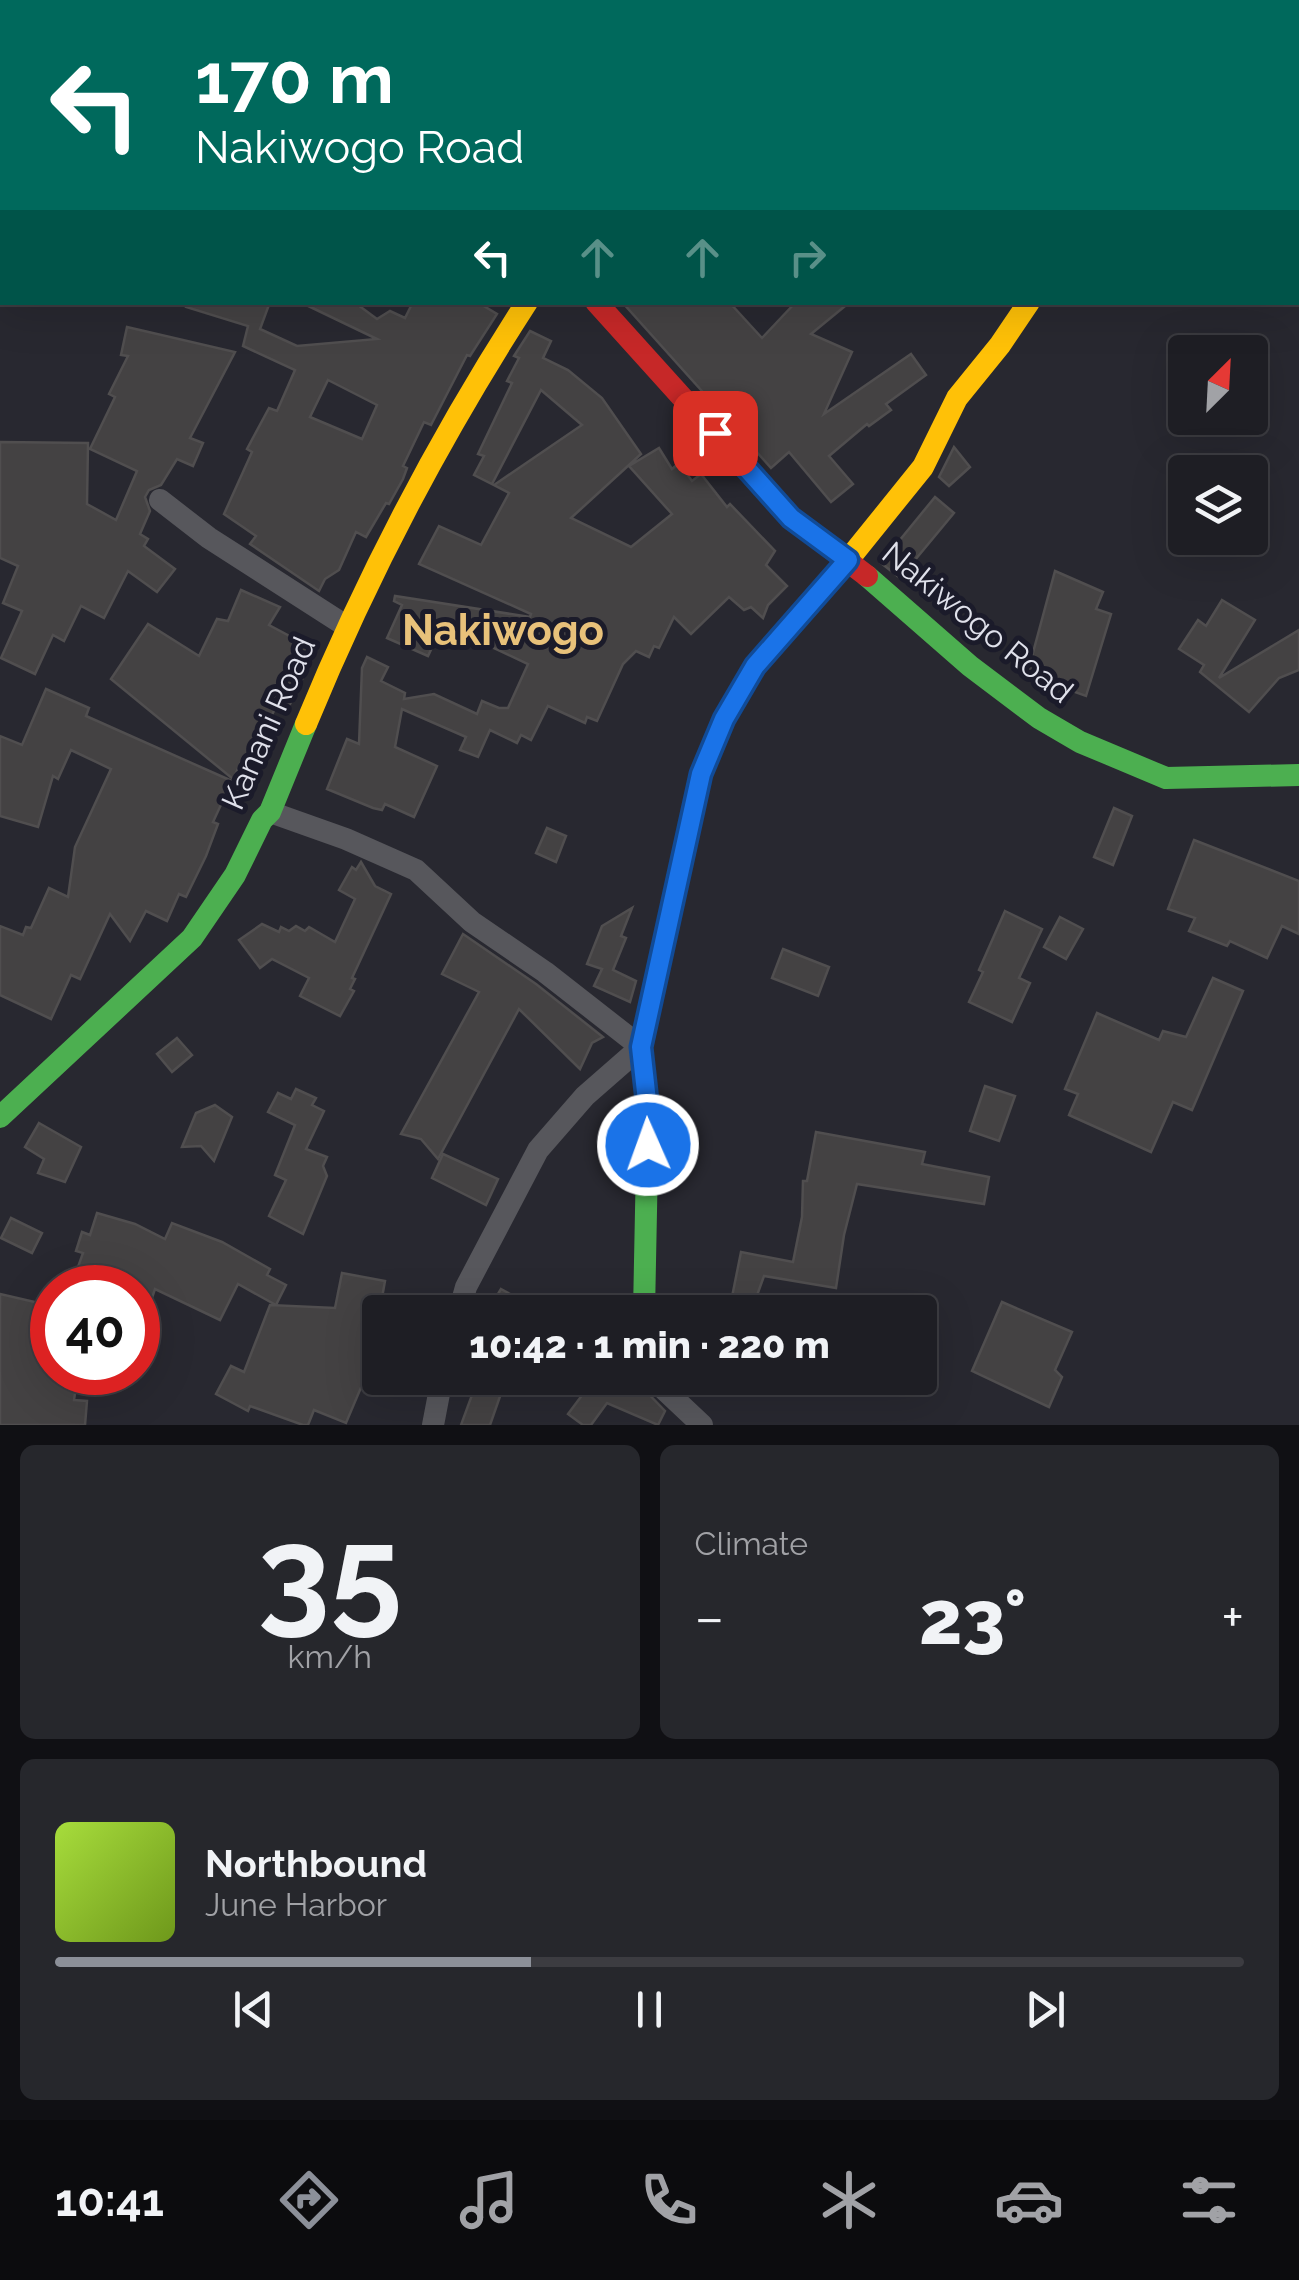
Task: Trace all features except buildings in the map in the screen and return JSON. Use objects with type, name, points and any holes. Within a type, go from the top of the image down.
[{"type":"street","name":"Kanani Road","points":[[0,1118],[192,938],[235,875],[262,820],[270,812],[346,626],[476,380],[525,305]]},
{"type":"street","name":"Nakiwogo Road","points":[[599,305],[791,518],[896,598],[970,666],[1040,718],[1080,742],[1166,778],[1299,775]]},
{"type":"street","points":[[644,1295],[648,1110],[641,1047],[701,774],[724,719],[755,666],[923,467],[958,398],[1027,305]]},
{"type":"street","points":[[160,500],[209,538],[346,626]]},
{"type":"street","points":[[270,812],[416,870],[472,922],[545,972],[641,1047]]},
{"type":"street","points":[[464,1295],[538,1150],[585,1096],[641,1047]]},
{"type":"street","points":[[433,1425],[439,1395]]},
{"type":"street","points":[[670,1395],[702,1425]]},
{"type":"traffic: fast","points":[[867,576],[970,666],[1039,718],[1080,742],[1166,778],[1299,775]]},
{"type":"traffic: fast","points":[[644,1295],[648,1110],[641,1047],[701,774],[724,719],[755,665]]},
{"type":"traffic: fast","points":[[0,1117],[192,938],[235,875],[262,820],[270,812],[306,724]]},
{"type":"traffic: slow","points":[[306,724],[407,508],[525,305]]},
{"type":"traffic: slow","points":[[755,665],[923,467],[957,398],[1027,305]]},
{"type":"traffic: jam","points":[[599,305],[791,518],[867,576]]},
{"type":"district","name":"Nakiwogo","points":[[503,630]]},
{"type":"route","points":[[648,1145],[641,1047],[701,774],[724,719],[755,666],[848,560],[791,518],[715,433]]}]
